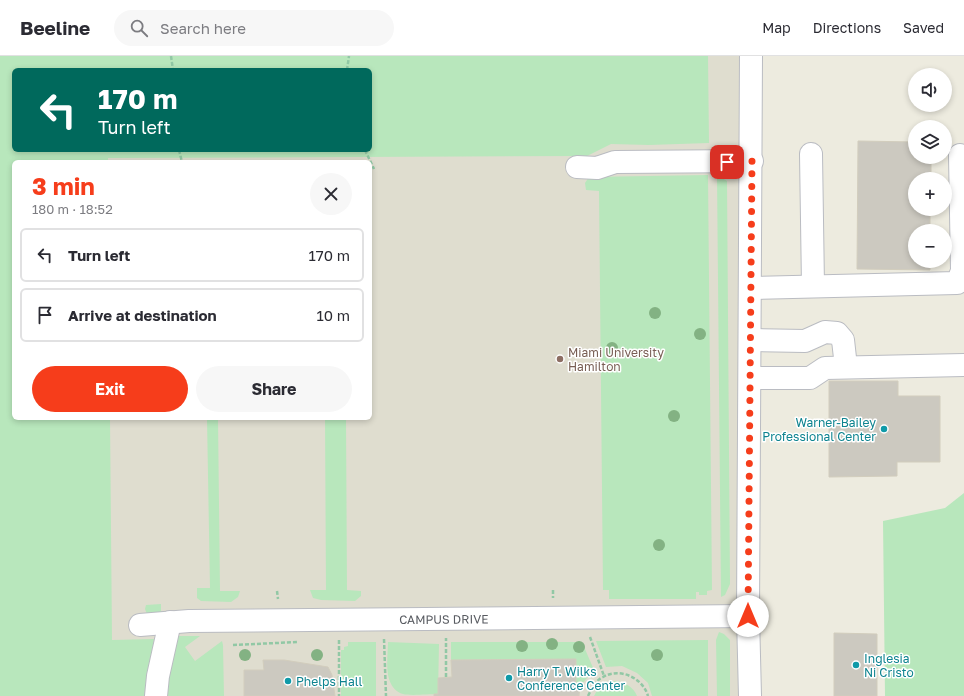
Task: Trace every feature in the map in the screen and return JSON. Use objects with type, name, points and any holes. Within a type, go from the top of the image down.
[{"type":"street","points":[[750,696],[748,616],[752,161],[751,56]]},
{"type":"street","points":[[811,154],[813,286]]},
{"type":"street","points":[[750,288],[957,283],[962,271],[960,155]]},
{"type":"street","points":[[577,166],[597,168],[615,162],[752,161]]},
{"type":"street","points":[[750,340],[805,341],[825,332],[837,333],[843,340],[846,367]]},
{"type":"street","points":[[750,378],[810,378],[825,368],[964,365]]},
{"type":"street","name":"CAMPUS DRIVE","points":[[140,625],[190,621],[748,616]]},
{"type":"street","points":[[156,696],[158,676],[170,622]]},
{"type":"path","points":[[171,56],[173,68]]},
{"type":"path","points":[[347,68],[349,56]]},
{"type":"path","points":[[372,165],[374,169]]},
{"type":"path","points":[[553,590],[553,598]]},
{"type":"path","points":[[277,591],[278,600]]},
{"type":"path","points":[[590,636],[604,676]]},
{"type":"path","points":[[446,638],[446,678]]},
{"type":"path","points":[[384,639],[386,696]]},
{"type":"path","points":[[339,640],[339,696]]},
{"type":"path","points":[[588,696],[594,684],[604,676],[620,673],[635,678],[646,689],[648,696]]},
{"type":"shaded area","name":"Miami University Hamilton","points":[[0,56],[751,56],[750,696],[0,696]]},
{"type":"green space","points":[[0,56],[708,56],[709,143],[649,145],[611,144],[587,156],[108,158],[108,160],[12,160],[12,420],[110,420],[112,640],[154,639],[149,696],[0,696]]},
{"type":"green space","points":[[708,175],[712,590],[707,591],[707,595],[699,595],[699,592],[696,592],[696,599],[609,599],[609,590],[603,590],[599,191],[586,190],[585,183],[589,177]]},
{"type":"green space","points":[[717,175],[727,181],[730,584],[725,595],[721,597]]},
{"type":"green space","points":[[207,420],[218,420],[220,591],[240,591],[238,597],[231,602],[201,601],[197,598],[197,588],[210,588]]},
{"type":"green space","points":[[325,420],[346,420],[347,590],[361,591],[361,596],[355,601],[321,600],[313,598],[310,590],[326,590]]},
{"type":"green space","points":[[964,493],[964,696],[885,696],[883,521],[945,508]]},
{"type":"green space","points":[[161,604],[161,611],[179,611],[148,617],[145,609],[146,605]]},
{"type":"green space","points":[[719,632],[724,634],[730,640],[730,696],[717,696],[716,640]]},
{"type":"green space","points":[[178,636],[200,636],[185,647],[195,661],[222,641],[224,696],[163,696],[169,654]]},
{"type":"green space","points":[[708,640],[708,696],[652,696],[648,683],[637,673],[622,666],[606,667],[596,641]]},
{"type":"green space","points":[[348,642],[376,642],[376,696],[341,696],[341,650],[344,650],[344,647],[348,646]]},
{"type":"green space","points":[[388,642],[439,644],[438,694],[406,695],[396,690],[389,679],[387,664]]},
{"type":"green space","points":[[451,642],[582,642],[594,670],[580,686],[576,686],[576,659],[451,660]]},
{"type":"green space","points":[[616,681],[628,686],[637,696],[594,696],[603,685]]},
{"type":"building","points":[[858,141],[908,142],[908,164],[931,164],[931,172],[908,172],[908,216],[930,216],[930,224],[908,224],[908,268],[930,268],[930,270],[857,269]]},
{"type":"building","name":"Warner-Bailey Professional Center","points":[[829,381],[898,381],[898,396],[940,396],[940,462],[897,462],[897,476],[829,477]]},
{"type":"building","name":"Inglesia Ni Cristo","points":[[834,633],[877,634],[877,696],[834,696]]},
{"type":"building","name":"Harry T. Wilks Conference Center","points":[[576,659],[576,686],[580,686],[579,696],[434,696],[434,694],[438,694],[438,678],[452,677],[451,660]]},
{"type":"building","name":"Phelps Hall","points":[[263,660],[284,660],[328,667],[332,675],[335,696],[244,696],[244,670],[264,670]]},
{"type":"place","name":"Miami University Hamilton","points":[[560,359]]},
{"type":"place","name":"Warner-Bailey Professional Center","points":[[884,429]]},
{"type":"place","name":"Inglesia Ni Cristo","points":[[856,665]]},
{"type":"place","name":"Harry T. Wilks Conference Center","points":[[509,678]]},
{"type":"place","name":"Phelps Hall","points":[[288,681]]},
{"type":"route","points":[[727,162],[752,161],[748,616]]}]
